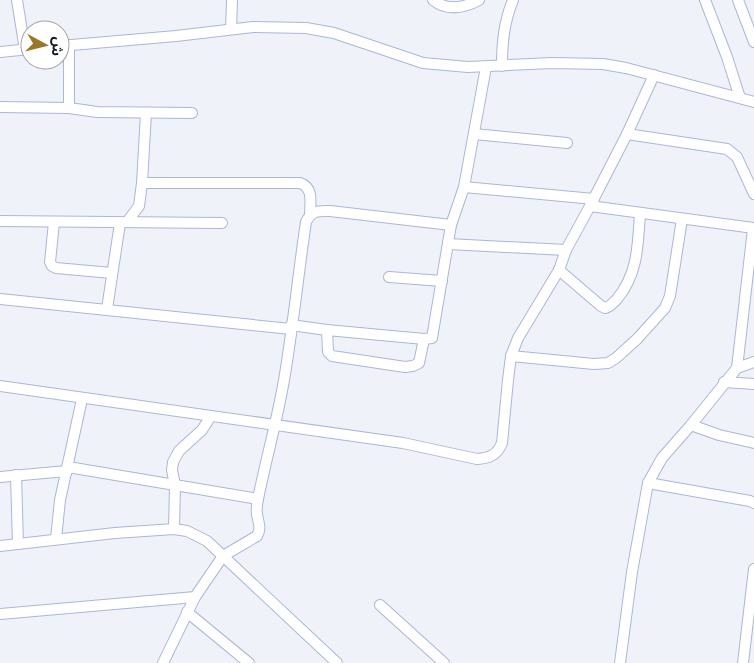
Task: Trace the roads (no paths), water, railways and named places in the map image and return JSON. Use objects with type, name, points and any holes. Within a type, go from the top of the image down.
[{"type":"street","points":[[17,0],[21,20]]},
{"type":"street","points":[[231,30],[232,0]]},
{"type":"street","points":[[433,0],[441,5],[456,7],[479,0]]},
{"type":"street","points":[[502,66],[504,25],[513,0]]},
{"type":"street","points":[[705,0],[727,57],[740,98]]},
{"type":"street","points":[[738,0],[754,42]]},
{"type":"street","points":[[70,46],[267,26],[316,29],[350,38],[423,63],[486,67],[552,63],[604,64],[654,75],[754,102]]},
{"type":"street","points":[[0,52],[20,50]]},
{"type":"street","points":[[0,299],[291,327],[424,339],[432,338],[451,225],[464,187],[486,67]]},
{"type":"street","points":[[67,70],[70,108]]},
{"type":"street","points":[[0,386],[403,443],[477,459],[494,456],[502,443],[511,356],[523,327],[558,270],[566,250],[627,134],[654,75]]},
{"type":"street","points":[[0,107],[70,108],[97,112],[192,113]]},
{"type":"street","points":[[107,309],[112,273],[123,222],[139,206],[146,113]]},
{"type":"street","points":[[474,134],[567,143]]},
{"type":"street","points":[[627,134],[727,149],[737,157],[754,194]]},
{"type":"street","points":[[142,183],[300,183],[306,185],[310,190],[310,214],[306,222],[284,379],[276,424],[258,499],[256,513],[260,525],[258,533],[257,536],[223,556],[195,596],[163,663]]},
{"type":"street","points":[[464,187],[592,202],[640,213],[753,229],[751,263],[737,368]]},
{"type":"street","points":[[310,214],[316,211],[330,211],[451,225]]},
{"type":"street","points":[[558,270],[601,306],[608,308],[624,291],[632,275],[635,266],[640,213]]},
{"type":"street","points":[[511,356],[594,364],[608,362],[616,358],[637,339],[665,308],[670,296],[682,220]]},
{"type":"street","points":[[0,221],[222,223]]},
{"type":"street","points":[[54,222],[50,262],[52,266],[56,268],[112,273]]},
{"type":"street","points":[[448,244],[566,250]]},
{"type":"street","points":[[389,277],[442,281]]},
{"type":"street","points":[[327,330],[328,352],[332,356],[404,367],[419,363],[424,339]]},
{"type":"street","points":[[620,663],[648,483],[662,458],[691,425],[724,382],[737,368],[754,362]]},
{"type":"street","points":[[724,382],[754,384]]},
{"type":"street","points":[[56,539],[60,500],[82,399]]},
{"type":"street","points":[[174,529],[175,485],[172,470],[176,455],[202,430],[211,416]]},
{"type":"street","points":[[691,425],[754,444]]},
{"type":"street","points":[[0,477],[67,469],[258,499]]},
{"type":"street","points":[[16,475],[18,544]]},
{"type":"street","points":[[648,483],[754,503]]},
{"type":"street","points":[[0,546],[56,539],[174,529],[197,535],[207,541],[335,662]]},
{"type":"street","points":[[743,663],[750,639],[754,569]]},
{"type":"street","points":[[0,614],[195,596]]},
{"type":"street","points":[[380,605],[444,663]]},
{"type":"street","points":[[187,612],[249,663]]}]
